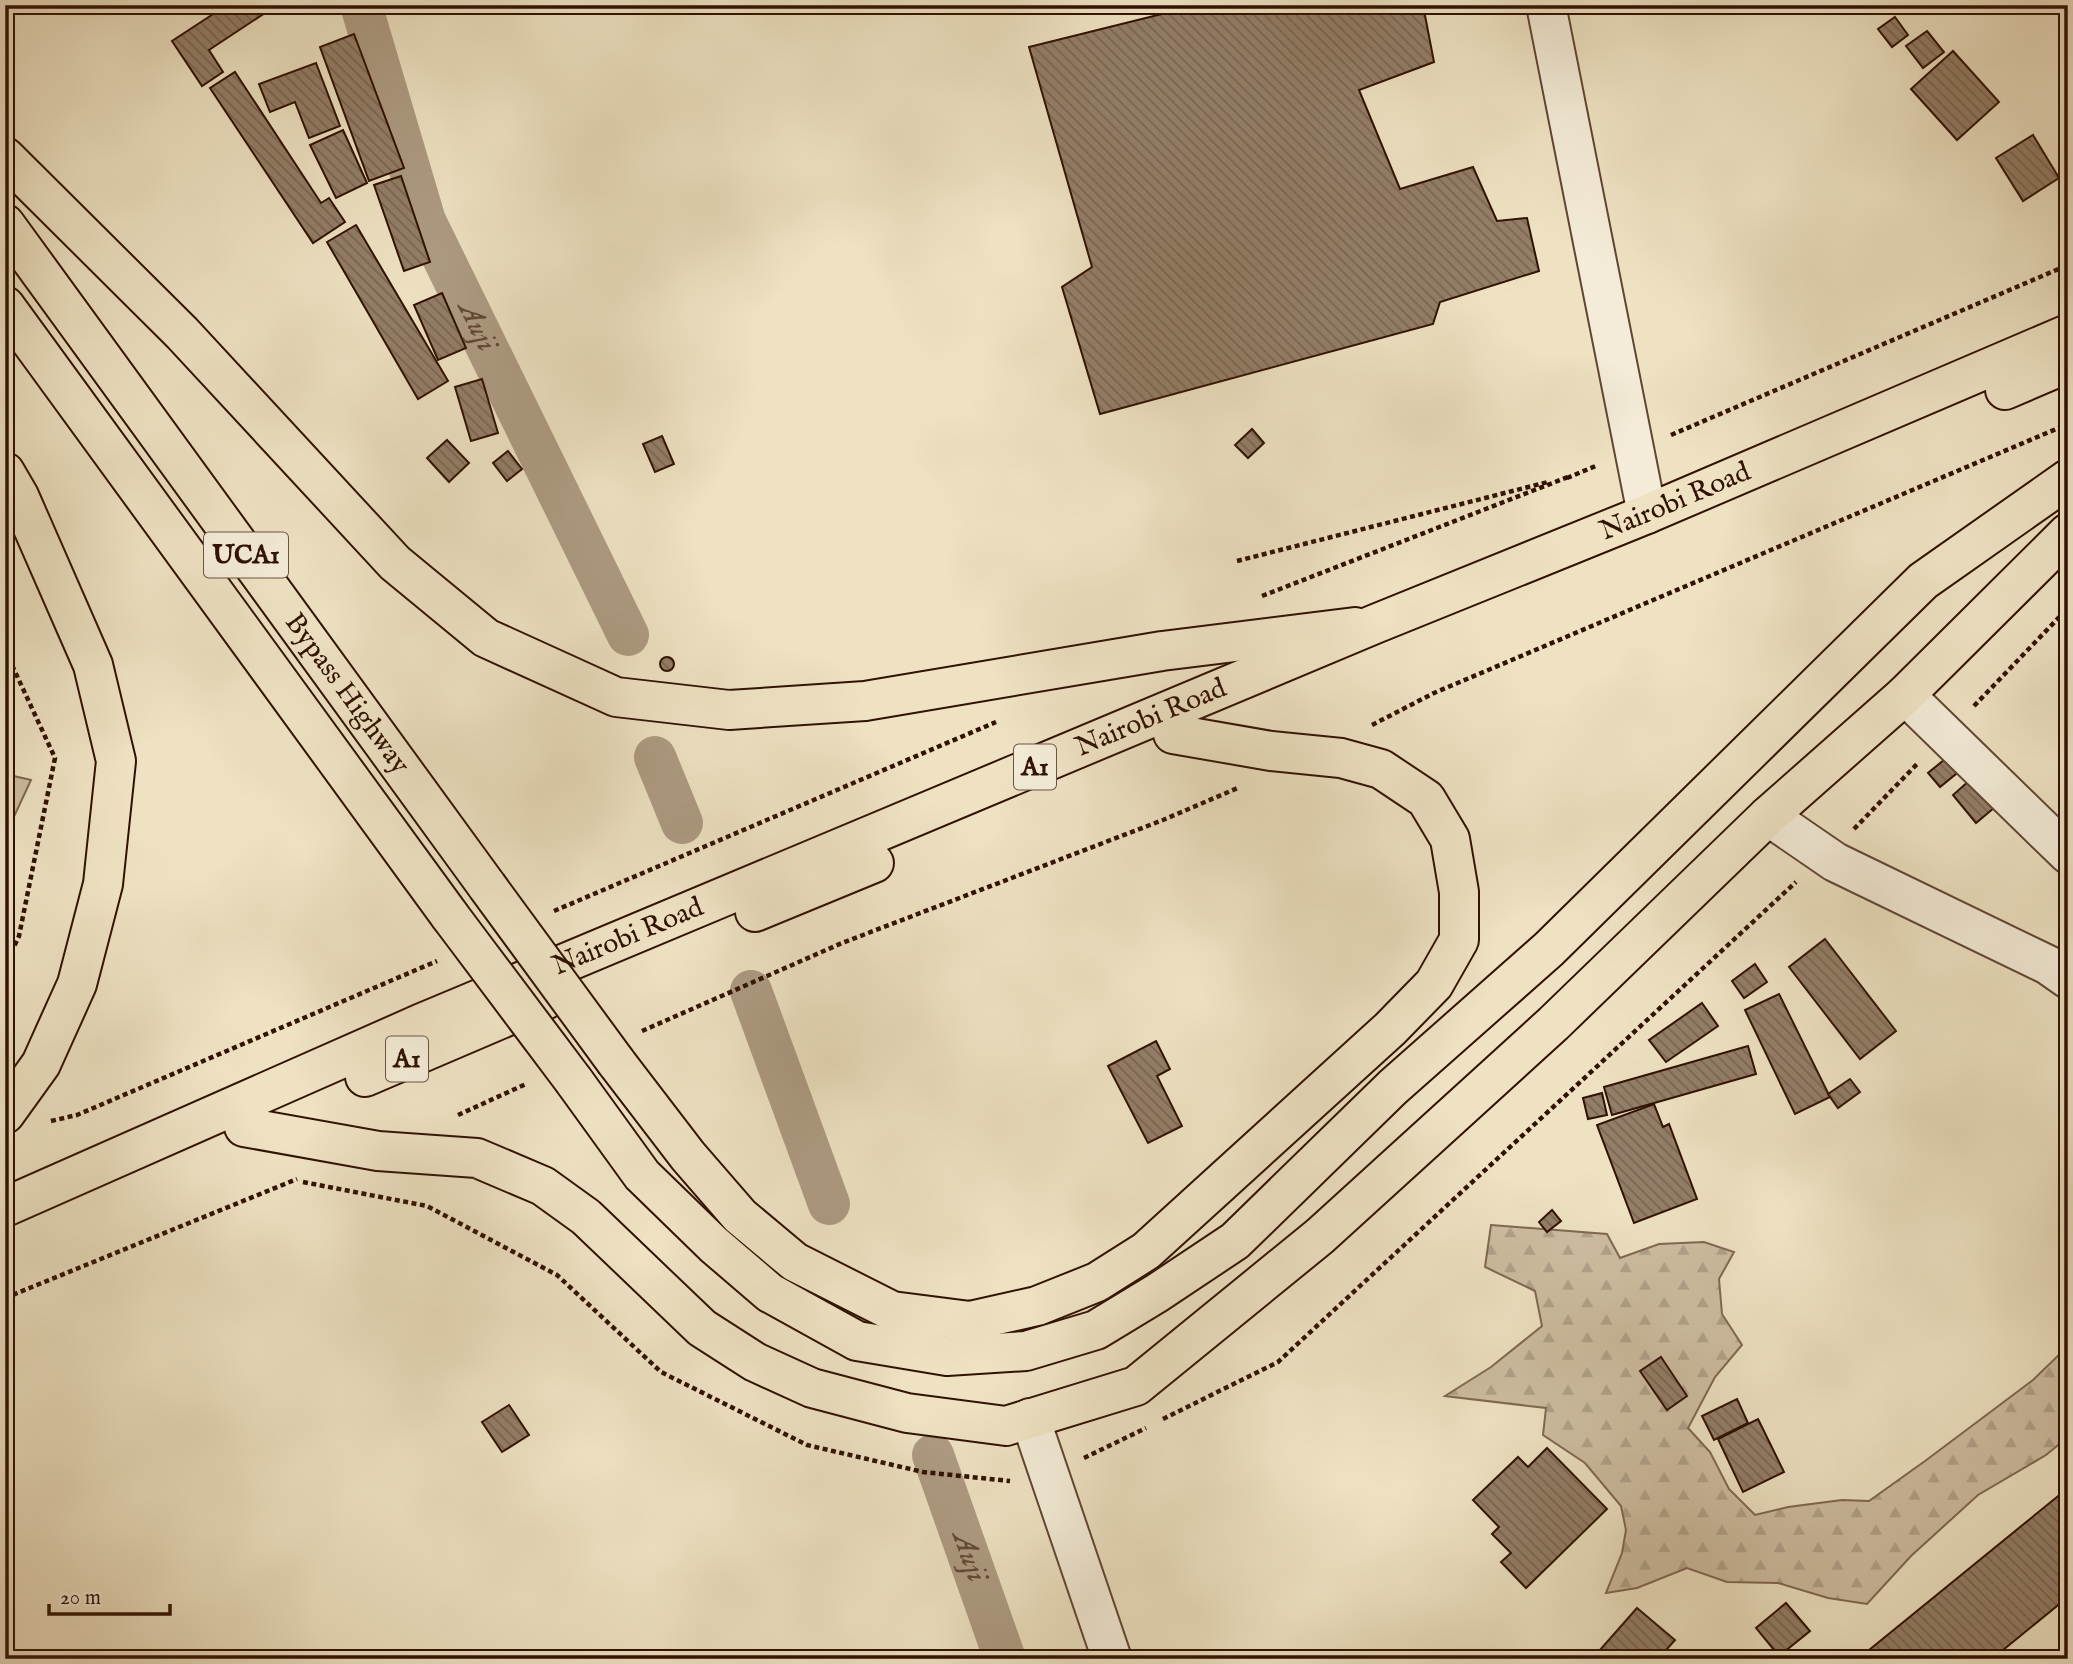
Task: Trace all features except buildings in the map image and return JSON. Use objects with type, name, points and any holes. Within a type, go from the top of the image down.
[{"type":"main road","points":[[5,157],[181,333],[395,563],[486,638],[616,697],[729,710],[865,701],[1162,651],[1375,624]]},
{"type":"main road","name":"Bypass Highway","points":[[5,224],[615,1062],[688,1156],[740,1216],[795,1262],[892,1311],[970,1321],[1037,1306],[1097,1282],[1146,1251],[1390,1029],[1434,984],[1459,940],[1459,892],[1450,839],[1426,799],[1381,769],[1341,758],[1314,755]]},
{"type":"main road","name":"Bypass Highway","points":[[5,306],[642,1175],[714,1245],[770,1293],[857,1341],[947,1356],[1026,1351],[1096,1330],[1235,1241],[1393,1087],[1549,949],[1923,581],[2068,479]]},
{"type":"main road","name":"Nairobi Road","points":[[5,1207],[422,1023],[1375,624],[1647,514],[2068,334]]},
{"type":"main road","name":"Nairobi Road","points":[[5,1229],[1173,734],[1557,579],[2068,363]]},
{"type":"main road","points":[[5,472],[19,496],[93,665],[116,761],[103,884],[78,984],[41,1064],[23,1118]]},
{"type":"main road","points":[[244,1126],[378,1151],[477,1158],[543,1186],[586,1217],[702,1328],[755,1362],[812,1388],[907,1413],[1006,1426],[1136,1386],[1320,1236],[1553,1024],[1768,816],[1905,695],[2068,533]]},
{"type":"main road","points":[[1173,734],[1270,751],[1314,755]]},
{"type":"street","points":[[1546,5],[1647,514]]},
{"type":"street","points":[[1905,695],[2068,854]]},
{"type":"street","points":[[1768,816],[1827,857],[2048,965],[2068,979]]},
{"type":"street","points":[[1030,1418],[1112,1659]]},
{"type":"path","points":[[1314,755],[1434,693],[2068,424]]},
{"type":"path","points":[[1256,598],[1567,477]]},
{"type":"path","points":[[295,1180],[427,1206],[558,1275],[661,1372],[807,1445],[923,1472],[1011,1481],[1050,1475],[1278,1362],[1801,878],[1827,857],[2068,608]]},
{"type":"path","points":[[5,650],[55,758],[19,936],[5,967]]},
{"type":"path","points":[[552,912],[1002,719]]},
{"type":"path","points":[[640,1032],[842,943],[1163,820],[1251,782]]},
{"type":"path","points":[[23,1118],[78,1115],[437,961]]},
{"type":"path","points":[[453,1117],[528,1083]]},
{"type":"path","points":[[5,1298],[306,1176]]},
{"type":"green space","points":[[5,774],[31,780],[5,836]]},
{"type":"green space","points":[[1491,1225],[1607,1234],[1620,1258],[1659,1244],[1704,1242],[1734,1252],[1719,1279],[1722,1314],[1742,1345],[1715,1377],[1688,1428],[1710,1452],[1729,1489],[1755,1515],[1788,1507],[1842,1500],[1869,1501],[2033,1380],[2068,1346],[2068,1437],[2046,1455],[1978,1495],[1911,1556],[1867,1604],[1828,1598],[1778,1583],[1727,1582],[1687,1568],[1637,1588],[1606,1593],[1622,1553],[1626,1530],[1621,1506],[1585,1463],[1543,1435],[1546,1408],[1445,1396],[1491,1367],[1542,1326],[1535,1291],[1485,1267]]},
{"type":"waterway","name":"Auji","points":[[361,5],[425,221],[628,635]]},
{"type":"waterway","points":[[655,757],[682,823]]},
{"type":"waterway","points":[[751,991],[829,1204]]},
{"type":"waterway","name":"Auji","points":[[933,1455],[1005,1659]]}]
